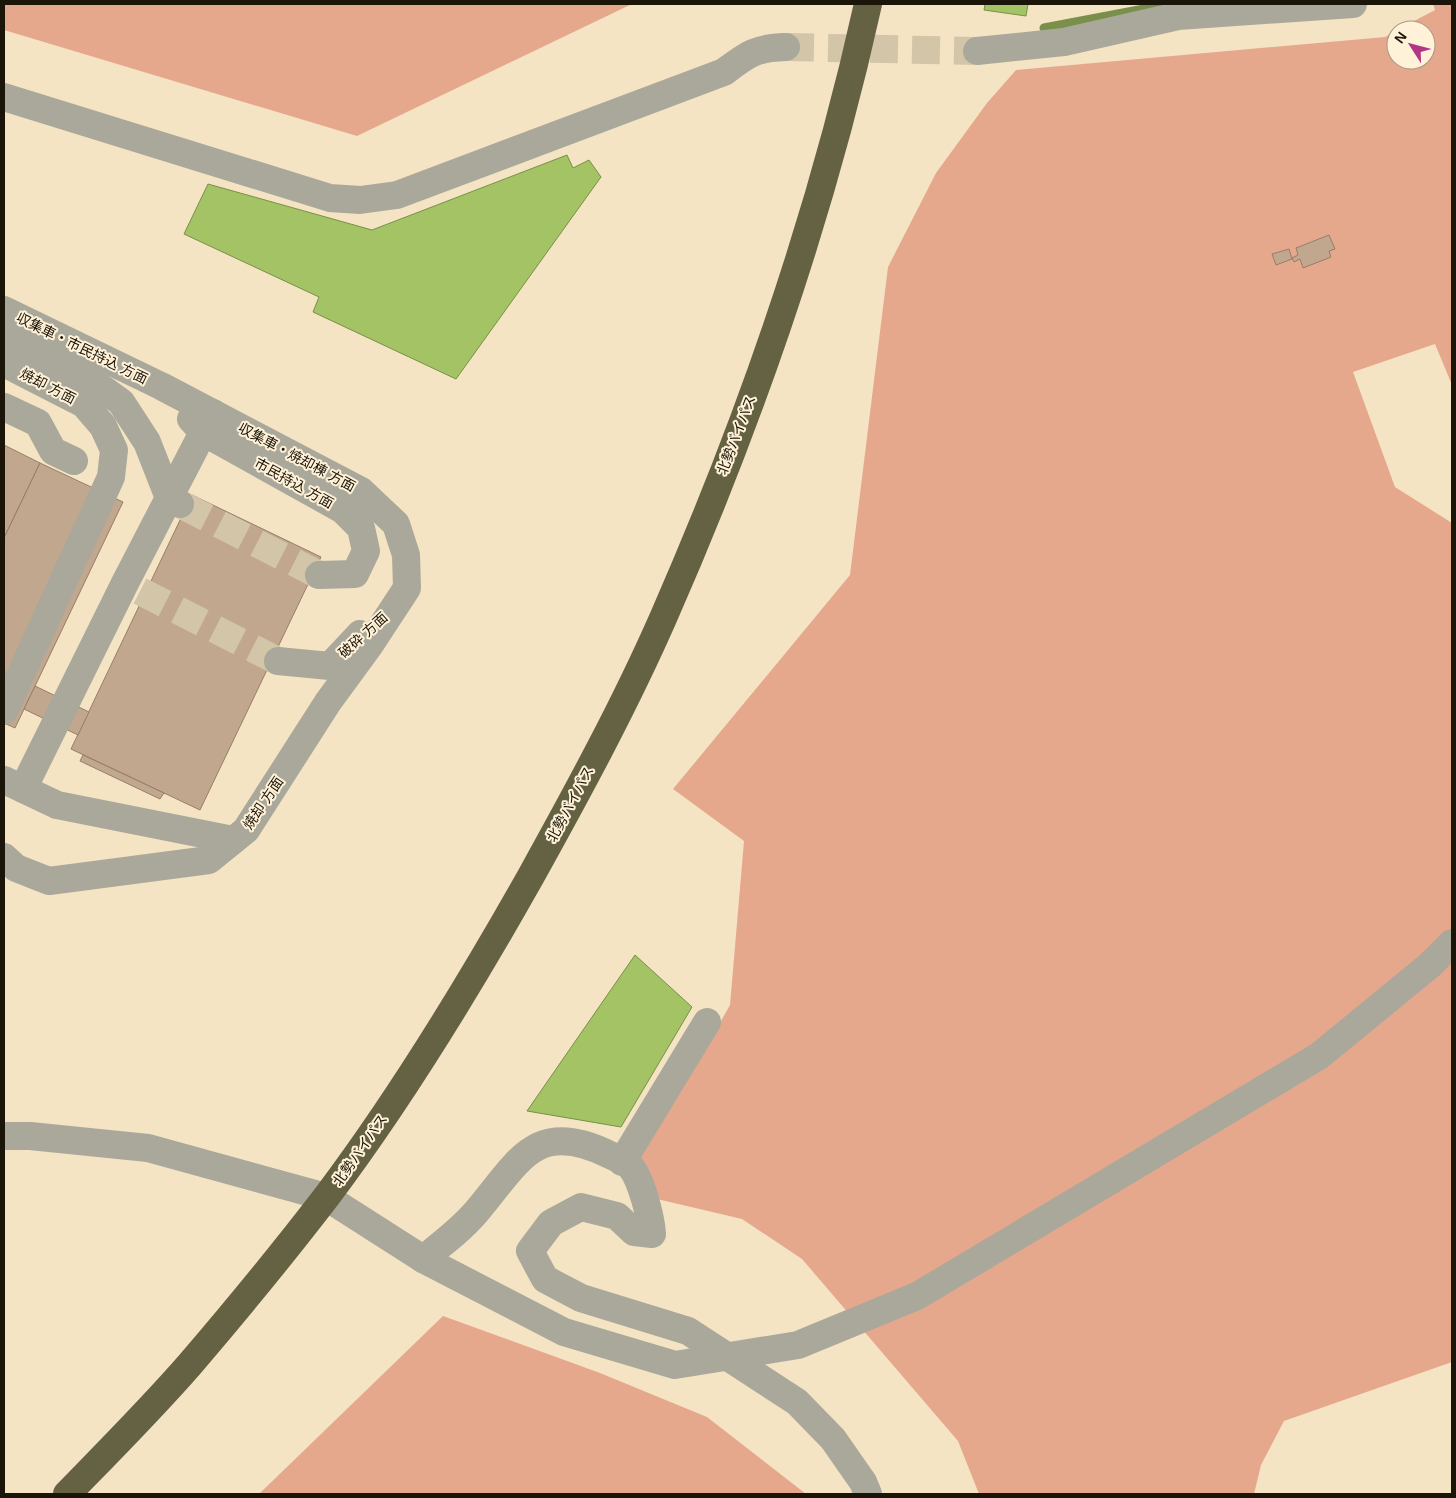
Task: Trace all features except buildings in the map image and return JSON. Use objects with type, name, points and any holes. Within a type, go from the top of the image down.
[{"type":"highway","name":"北勢バイパス","points":[[67,1494],[190,1365],[326,1197],[376,1128],[478,971],[578,791],[664,618],[733,444],[796,270],[848,97],[868,4]]},
{"type":"street","points":[[977,51],[1064,42],[1178,16],[1352,4]]},
{"type":"street","points":[[4,97],[330,198],[360,200],[397,195],[724,72],[747,55],[763,47],[786,47]]},
{"type":"street","name":"収集車・市民持込 方面","points":[[4,310],[161,386]]},
{"type":"street","points":[[4,333],[78,371],[121,402],[147,442],[176,501]]},
{"type":"street","name":"焼却 方面","points":[[4,363],[84,404],[103,426],[114,450],[111,476],[4,711]]},
{"type":"street","name":"収集車・焼却棟 方面","points":[[161,386],[208,423],[362,491],[396,524],[406,555],[407,588],[391,610]]},
{"type":"street","points":[[4,408],[38,423],[53,451],[74,461]]},
{"type":"street","points":[[208,423],[176,501],[133,587],[13,785],[57,806],[233,840]]},
{"type":"street","name":"市民持込 方面","points":[[208,423],[343,510],[361,528],[366,551],[355,574],[319,575]]},
{"type":"street","name":"焼却 方面","points":[[4,857],[16,868],[49,881],[209,860],[246,830],[328,702],[369,646],[391,610]]},
{"type":"street","name":"破砕 方面","points":[[278,661],[330,666],[361,633],[391,610]]},
{"type":"street","points":[[4,1136],[30,1136],[148,1148],[326,1197],[423,1259],[564,1332],[675,1365],[798,1345],[917,1296],[1319,1056],[1430,965],[1452,943]]},
{"type":"street","points":[[622,1162],[707,1022]]},
{"type":"street","points":[[423,1259],[465,1224],[518,1160],[542,1145],[558,1141],[588,1146],[630,1166],[646,1202],[652,1234],[634,1232],[617,1216],[582,1207],[550,1223],[530,1251],[545,1279],[581,1298],[688,1331],[728,1356],[797,1402],[833,1439],[863,1482],[868,1494]]},
{"type":"shaded area","points":[[4,4],[632,4],[357,136],[4,30]]},
{"type":"shaded area","points":[[985,4],[1028,4],[1026,16],[984,10]]},
{"type":"shaded area","points":[[1433,4],[1452,4],[1452,385],[1435,344],[1353,372],[1395,487],[1452,523],[1452,1362],[1284,1421],[1261,1465],[1254,1494],[979,1494],[958,1441],[802,1259],[742,1219],[657,1199],[638,1155],[697,1064],[730,1005],[744,841],[673,789],[850,575],[888,267],[936,173],[987,103],[1016,70],[1386,36],[1386,70],[1436,70],[1436,20],[1416,20],[1435,10]]},
{"type":"shaded area","points":[[567,155],[573,168],[589,160],[601,177],[456,379],[313,312],[319,297],[184,234],[208,184],[372,230]]},
{"type":"shaded area","points":[[635,955],[692,1007],[621,1127],[527,1111]]},
{"type":"shaded area","points":[[443,1316],[600,1373],[707,1417],[806,1494],[259,1494]]},
{"type":"waterway","points":[[1044,28],[1170,4]]},
{"type":"tunnel","points":[[786,47],[977,51]]},
{"type":"tunnel","points":[[182,505],[319,575]]},
{"type":"tunnel","points":[[140,591],[278,661]]}]
